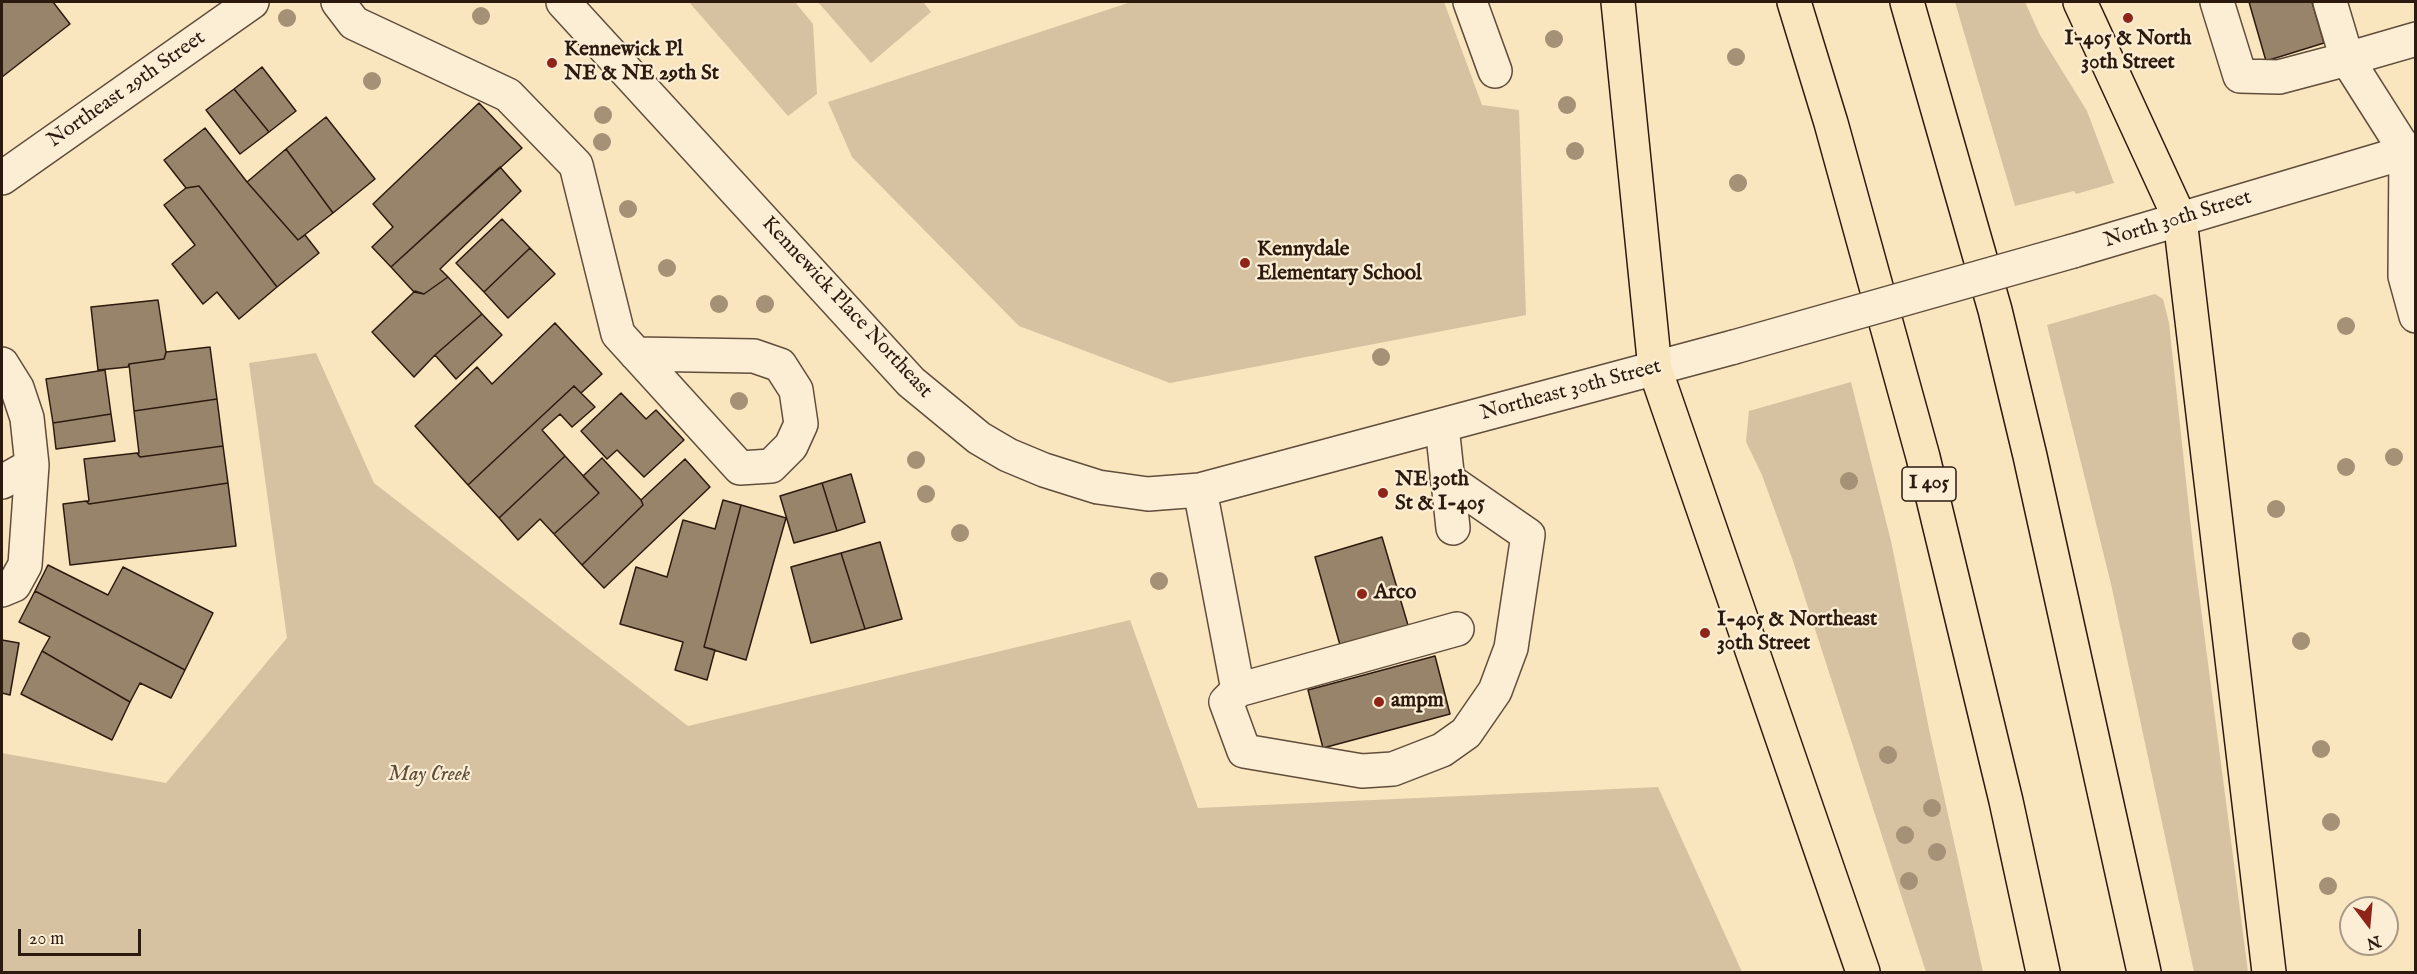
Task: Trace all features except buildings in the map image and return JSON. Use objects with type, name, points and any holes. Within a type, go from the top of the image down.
[{"type":"highway","points":[[1618,2],[1655,369],[1863,972]]},
{"type":"highway","name":"I 405","points":[[1794,2],[1831,123],[1923,457],[2006,801],[2043,972]]},
{"type":"highway","points":[[1907,2],[1976,242],[2025,434],[2144,972]]},
{"type":"highway","points":[[2080,2],[2180,219],[2269,972]]},
{"type":"street","name":"Northeast 29th Street","points":[[2,178],[252,2]]},
{"type":"street","points":[[338,2],[354,23],[508,95],[576,165],[618,334],[636,354],[741,468],[771,466],[792,446],[801,424],[796,390],[780,365],[754,356],[636,354]]},
{"type":"street","name":"Kennewick Place Northeast","points":[[563,2],[911,382],[979,438],[1008,455],[1098,487],[1148,494],[1200,490]]},
{"type":"street","points":[[1470,2],[1495,71]]},
{"type":"street","points":[[2217,2],[2240,76],[2279,77],[2415,39]]},
{"type":"street","points":[[2330,2],[2347,59],[2411,150],[2404,276],[2415,316]]},
{"type":"street","name":"North 30th Street","points":[[1940,288],[2073,251],[2411,150]]},
{"type":"street","name":"Northeast 30th Street","points":[[1200,490],[1655,369],[1940,288]]},
{"type":"street","points":[[2,364],[17,388],[27,418],[32,465],[26,565],[14,585],[2,590]]},
{"type":"street","points":[[1442,426],[1453,528]]},
{"type":"street","points":[[2,482],[32,465]]},
{"type":"street","points":[[1447,479],[1528,535],[1511,648],[1495,692],[1466,733],[1442,750],[1393,769],[1362,771],[1244,751],[1226,702],[1238,690],[1456,629]]},
{"type":"street","points":[[1200,490],[1238,690]]},
{"type":"green space","points":[[689,2],[795,2],[813,24],[817,94],[788,116]]},
{"type":"green space","points":[[818,2],[923,2],[931,12],[871,63]]},
{"type":"green space","name":"Kennydale Elementary School","points":[[1131,2],[1444,2],[1482,105],[1519,110],[1526,315],[1170,383],[1019,326],[852,157],[828,102]]},
{"type":"green space","points":[[1955,2],[2025,2],[2040,35],[2087,111],[2114,183],[2076,194],[2074,191],[2015,206]]},
{"type":"green space","points":[[2155,294],[2163,299],[2169,323],[2194,555],[2248,972],[2194,972],[2111,584],[2047,325]]},
{"type":"green space","name":"May Creek","points":[[316,353],[374,483],[688,726],[1130,620],[1198,808],[1658,787],[1742,972],[2,972],[2,753],[166,783],[287,638],[249,363]]},
{"type":"green space","points":[[1851,382],[1891,541],[1929,729],[1983,972],[1926,972],[1792,558],[1762,475],[1746,442],[1749,411]]},
{"type":"place","name":"I-405 & North 30th Street","points":[[2128,18]]},
{"type":"place","name":"Kennewick Pl NE & NE 29th St","points":[[552,63]]},
{"type":"place","name":"Kennydale Elementary School","points":[[1245,263]]},
{"type":"place","name":"NE 30th St & I-405","points":[[1383,493]]},
{"type":"place","name":"Arco","points":[[1362,594]]},
{"type":"place","name":"I-405 & Northeast 30th Street","points":[[1705,633]]},
{"type":"place","name":"ampm","points":[[1379,702]]}]
